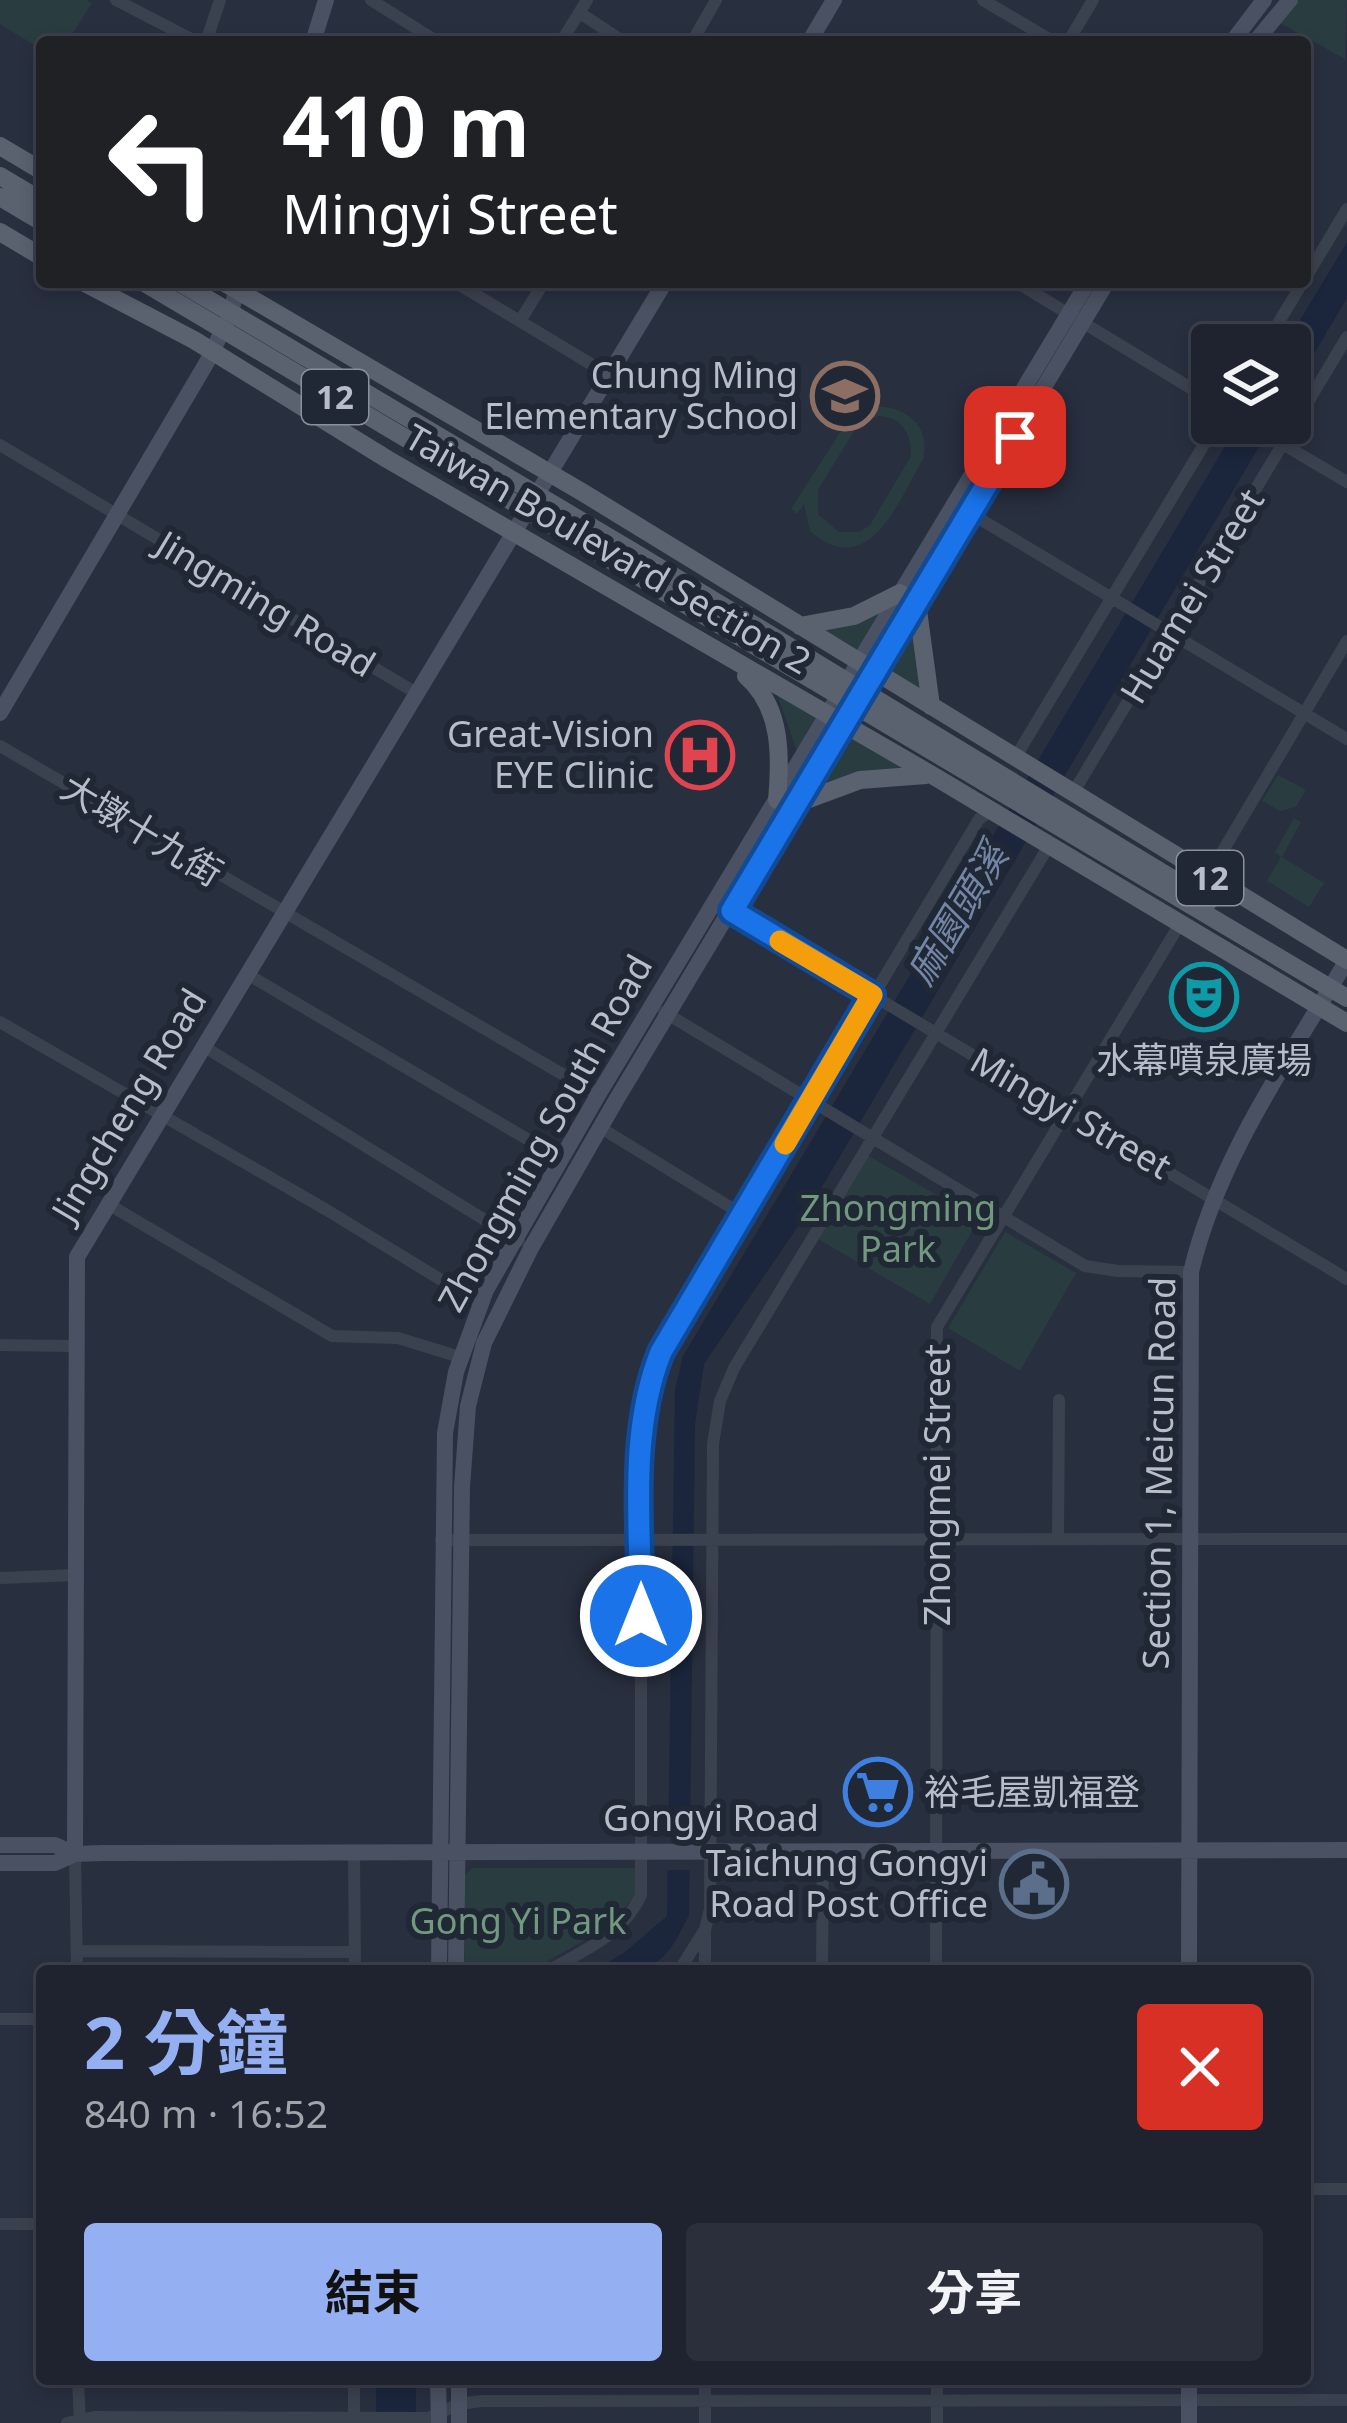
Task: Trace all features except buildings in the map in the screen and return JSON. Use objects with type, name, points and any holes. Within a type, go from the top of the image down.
[{"type":"main road","points":[[315,36],[326,0]]},
{"type":"main road","points":[[813,36],[834,0]]},
{"type":"main road","points":[[1237,36],[1264,0]]},
{"type":"main road","points":[[1260,36],[1290,0]]},
{"type":"main road","points":[[0,146],[36,167]]},
{"type":"main road","points":[[0,176],[36,197]]},
{"type":"main road","points":[[0,197],[36,218]]},
{"type":"main road","points":[[0,232],[36,253]]},
{"type":"main road","name":"Taiwan Boulevard Section 2","points":[[94,288],[212,352],[932,775],[999,793],[1058,828],[1181,922],[1347,1023]]},
{"type":"main road","name":"Taiwan Boulevard Section 2","points":[[156,288],[228,322],[533,502],[851,693],[1058,828],[1343,978]]},
{"type":"main road","name":"Taiwan Boulevard Section 2","points":[[186,288],[228,322]]},
{"type":"main road","points":[[0,713],[212,352],[228,322],[232,288]]},
{"type":"main road","name":"Taiwan Boulevard Section 2","points":[[239,288],[1208,876],[1343,978]]},
{"type":"main road","name":"Jingcheng Road","points":[[75,1854],[77,1257],[660,288]]},
{"type":"main road","points":[[800,626],[854,616],[908,598],[970,513],[1076,318],[1086,288]]},
{"type":"main road","points":[[931,706],[908,598],[1076,318],[1102,288]]},
{"type":"main road","name":"Zhongming South Road","points":[[439,1965],[448,1851],[451,1540],[446,1433],[460,1357],[479,1304],[601,1128],[661,1010],[908,598]]},
{"type":"main road","points":[[711,646],[759,687],[770,709],[788,802],[860,780],[932,775]]},
{"type":"main road","name":"Section 1, Meicun Road","points":[[1189,1965],[1191,1273],[1214,1197],[1248,1127],[1320,1007],[1343,978]]},
{"type":"main road","name":"Zhongming South Road","points":[[451,1540],[476,1372],[522,1243],[598,1095],[661,1010]]},
{"type":"main road","name":"Gongyi Road","points":[[0,1845],[55,1845],[75,1854]]},
{"type":"main road","name":"Gongyi Road","points":[[0,1864],[55,1863],[75,1854],[354,1851],[1347,1850]]},
{"type":"main road","name":"Zhongming South Road","points":[[448,1851],[456,1965]]},
{"type":"main road","points":[[436,2418],[438,2385]]},
{"type":"main road","points":[[1189,2385],[1189,2423]]},
{"type":"street","points":[[116,0],[185,36]]},
{"type":"street","points":[[208,36],[220,0]]},
{"type":"street","points":[[371,0],[428,36]]},
{"type":"street","points":[[695,36],[716,0]]},
{"type":"street","points":[[983,0],[1044,36]]},
{"type":"street","points":[[1072,36],[1093,0]]},
{"type":"street","points":[[565,36],[584,6],[617,36]]},
{"type":"street","points":[[1311,268],[1347,209]]},
{"type":"street","points":[[465,288],[609,375]]},
{"type":"street","points":[[520,321],[540,288]]},
{"type":"street","points":[[1026,288],[1191,388]]},
{"type":"street","points":[[1278,324],[1299,288]]},
{"type":"street","name":"Huamei Street","points":[[1311,393],[1347,337]]},
{"type":"street","points":[[1015,758],[1205,444]]},
{"type":"street","name":"Huamei Street","points":[[1073,794],[1278,444]]},
{"type":"street","points":[[1281,444],[1347,482]]},
{"type":"street","name":"Jingming Road","points":[[0,445],[418,694]]},
{"type":"street","points":[[970,513],[1347,739]]},
{"type":"street","points":[[1208,876],[1347,641]]},
{"type":"street","name":"大墩十九街","points":[[0,746],[598,1095]]},
{"type":"street","points":[[558,1965],[604,1939],[629,1917],[641,1895],[648,1851],[641,1433],[648,1384],[661,1352],[999,793]]},
{"type":"street","points":[[705,1965],[710,1909],[712,1444],[720,1401],[734,1368],[869,1135],[1058,828]]},
{"type":"street","points":[[724,906],[878,999]]},
{"type":"street","name":"Zhongmei Street","points":[[936,1965],[937,1327],[1181,922]]},
{"type":"street","points":[[247,974],[561,1160]]},
{"type":"street","name":"Mingyi Street","points":[[878,999],[1347,1279]]},
{"type":"street","points":[[661,1010],[1085,1266],[1191,1273]]},
{"type":"street","points":[[0,1022],[479,1304]]},
{"type":"street","points":[[203,1046],[522,1243]]},
{"type":"street","points":[[601,1128],[743,1215]]},
{"type":"street","points":[[108,1204],[332,1336],[398,1338],[460,1357]]},
{"type":"street","points":[[0,1345],[75,1346]]},
{"type":"street","points":[[1058,1539],[1059,1400]]},
{"type":"street","points":[[451,1540],[1347,1539]]},
{"type":"street","points":[[0,1578],[75,1575]]},
{"type":"street","points":[[354,1851],[355,1965]]},
{"type":"street","points":[[822,1965],[823,1851]]},
{"type":"street","name":"Jingcheng Road","points":[[75,1854],[77,1965]]},
{"type":"street","points":[[683,1965],[705,1930]]},
{"type":"street","points":[[77,1951],[355,1952]]},
{"type":"street","points":[[0,2019],[36,2019]]},
{"type":"street","points":[[1311,2188],[1347,2189]]},
{"type":"street","points":[[0,2224],[36,2224]]},
{"type":"street","points":[[78,2385],[75,2422],[94,2417],[436,2418],[459,2414],[482,2401],[1347,2400]]},
{"type":"street","points":[[354,2385],[357,2420]]},
{"type":"street","points":[[705,2385],[705,2423]]},
{"type":"street","points":[[937,2385],[937,2423]]},
{"type":"green space","points":[[0,0],[92,3],[71,36],[36,36],[36,46],[0,24]]},
{"type":"green space","points":[[1298,0],[1347,0],[1345,59],[1311,36],[1278,22]]},
{"type":"green space","points":[[864,395],[873,399],[868,407],[892,408],[918,426],[925,446],[923,459],[892,514],[865,542],[831,545],[810,531],[804,504],[797,514],[791,509]],"holes":[[[879,416],[904,428],[911,456],[870,525],[859,532],[839,532],[818,514],[818,490],[859,423]]]},
{"type":"green space","points":[[892,598],[856,657],[797,619]]},
{"type":"green space","points":[[914,613],[927,700],[883,669]]},
{"type":"green space","points":[[775,688],[822,717],[799,757]]},
{"type":"green space","points":[[846,730],[920,771],[806,797]]},
{"type":"green space","points":[[1278,775],[1306,790],[1296,807],[1280,811],[1262,801]]},
{"type":"green space","points":[[1294,818],[1301,822],[1282,857],[1324,883],[1309,907],[1267,881],[1281,857],[1275,852]]},
{"type":"green space","name":"Zhongming Park","points":[[867,1155],[979,1219],[930,1304],[818,1239]]},
{"type":"green space","points":[[1005,1232],[1076,1273],[1020,1371],[948,1328]]},
{"type":"green space","name":"Gong Yi Park","points":[[472,1868],[638,1868],[637,1894],[607,1927],[541,1965],[465,1965],[465,1875]]},
{"type":"water","points":[[1347,242],[1347,298],[1311,359],[1311,324],[1298,324]]},
{"type":"water","name":"麻園頭溪","points":[[1226,444],[1261,444],[803,1219],[704,1364],[695,1424],[689,1915],[671,1947],[654,1964],[604,1965],[667,1916],[675,1390],[683,1356]]},
{"type":"water","points":[[376,2385],[416,2385],[416,2423],[376,2423]]},
{"type":"pier","points":[[663,1816],[696,1816],[696,1870],[662,1870]]},
{"type":"slow traffic","points":[[780,941],[872,995],[785,1144]]},
{"type":"place","name":"Chung Ming Elementary School","points":[[845,396]]},
{"type":"place","name":"Great-Vision EYE Clinic","points":[[700,755]]},
{"type":"place","name":"水幕噴泉廣場","points":[[1204,997]]},
{"type":"place","name":"裕毛屋凱福登","points":[[878,1792]]},
{"type":"place","name":"Taichung Gongyi Road Post Office","points":[[1034,1884]]},
{"type":"route","points":[[641,1616],[641,1433],[648,1384],[661,1352],[872,995],[732,911],[1015,437]]}]
